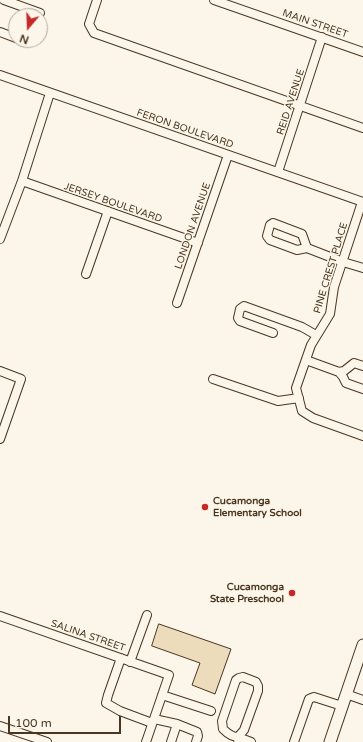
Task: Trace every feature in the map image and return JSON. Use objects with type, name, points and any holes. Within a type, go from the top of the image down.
[{"type":"main road","points":[[330,742],[363,645]]},
{"type":"street","points":[[4,0],[26,8]]},
{"type":"street","points":[[97,0],[89,24],[94,33],[363,128]]},
{"type":"street","name":"MAIN STREET","points":[[214,0],[363,52]]},
{"type":"street","name":"REID AVENUE","points":[[278,172],[322,38]]},
{"type":"street","name":"FERON BOULEVARD","points":[[0,75],[363,202]]},
{"type":"street","points":[[0,239],[22,181],[50,92]]},
{"type":"street","name":"LONDON AVENUE","points":[[177,303],[228,155]]},
{"type":"street","name":"JERSEY BOULEVARD","points":[[22,181],[198,243]]},
{"type":"street","name":"PINE CREST PLACE","points":[[363,202],[334,287],[330,314],[316,335],[296,388],[302,411],[313,418],[363,436]]},
{"type":"street","points":[[86,274],[108,211]]},
{"type":"street","points":[[307,248],[302,234],[273,223],[270,225],[267,236],[270,240],[297,250],[307,248],[363,268]]},
{"type":"street","points":[[273,333],[240,321],[238,318],[240,309],[244,306],[302,327],[316,335]]},
{"type":"street","points":[[306,360],[339,372],[344,377],[346,383],[363,389]]},
{"type":"street","points":[[339,372],[344,371],[354,363],[363,366]]},
{"type":"street","points":[[0,372],[21,379],[0,440]]},
{"type":"street","points":[[213,379],[278,401],[299,398]]},
{"type":"street","points":[[130,662],[146,615]]},
{"type":"street","name":"SALINA STREET","points":[[0,616],[169,675],[162,695]]},
{"type":"street","points":[[120,658],[106,703],[120,711],[153,721],[177,724],[197,732],[198,736],[196,742]]},
{"type":"street","points":[[238,740],[244,730],[258,691],[256,682],[243,678],[236,680],[222,721],[223,729],[228,734],[238,740],[251,742]]},
{"type":"street","points":[[346,694],[363,700]]},
{"type":"street","points":[[146,742],[162,695],[211,711]]},
{"type":"street","points":[[294,742],[309,699],[314,697],[342,706]]},
{"type":"street","points":[[171,742],[177,724]]},
{"type":"street","points":[[0,726],[47,742]]},
{"type":"building","points":[[159,624],[231,649],[215,694],[192,685],[200,663],[152,646]]},
{"type":"place","name":"Cucamonga Elementary School","points":[[205,507]]},
{"type":"place","name":"Cucamonga State Preschool","points":[[292,593]]}]
